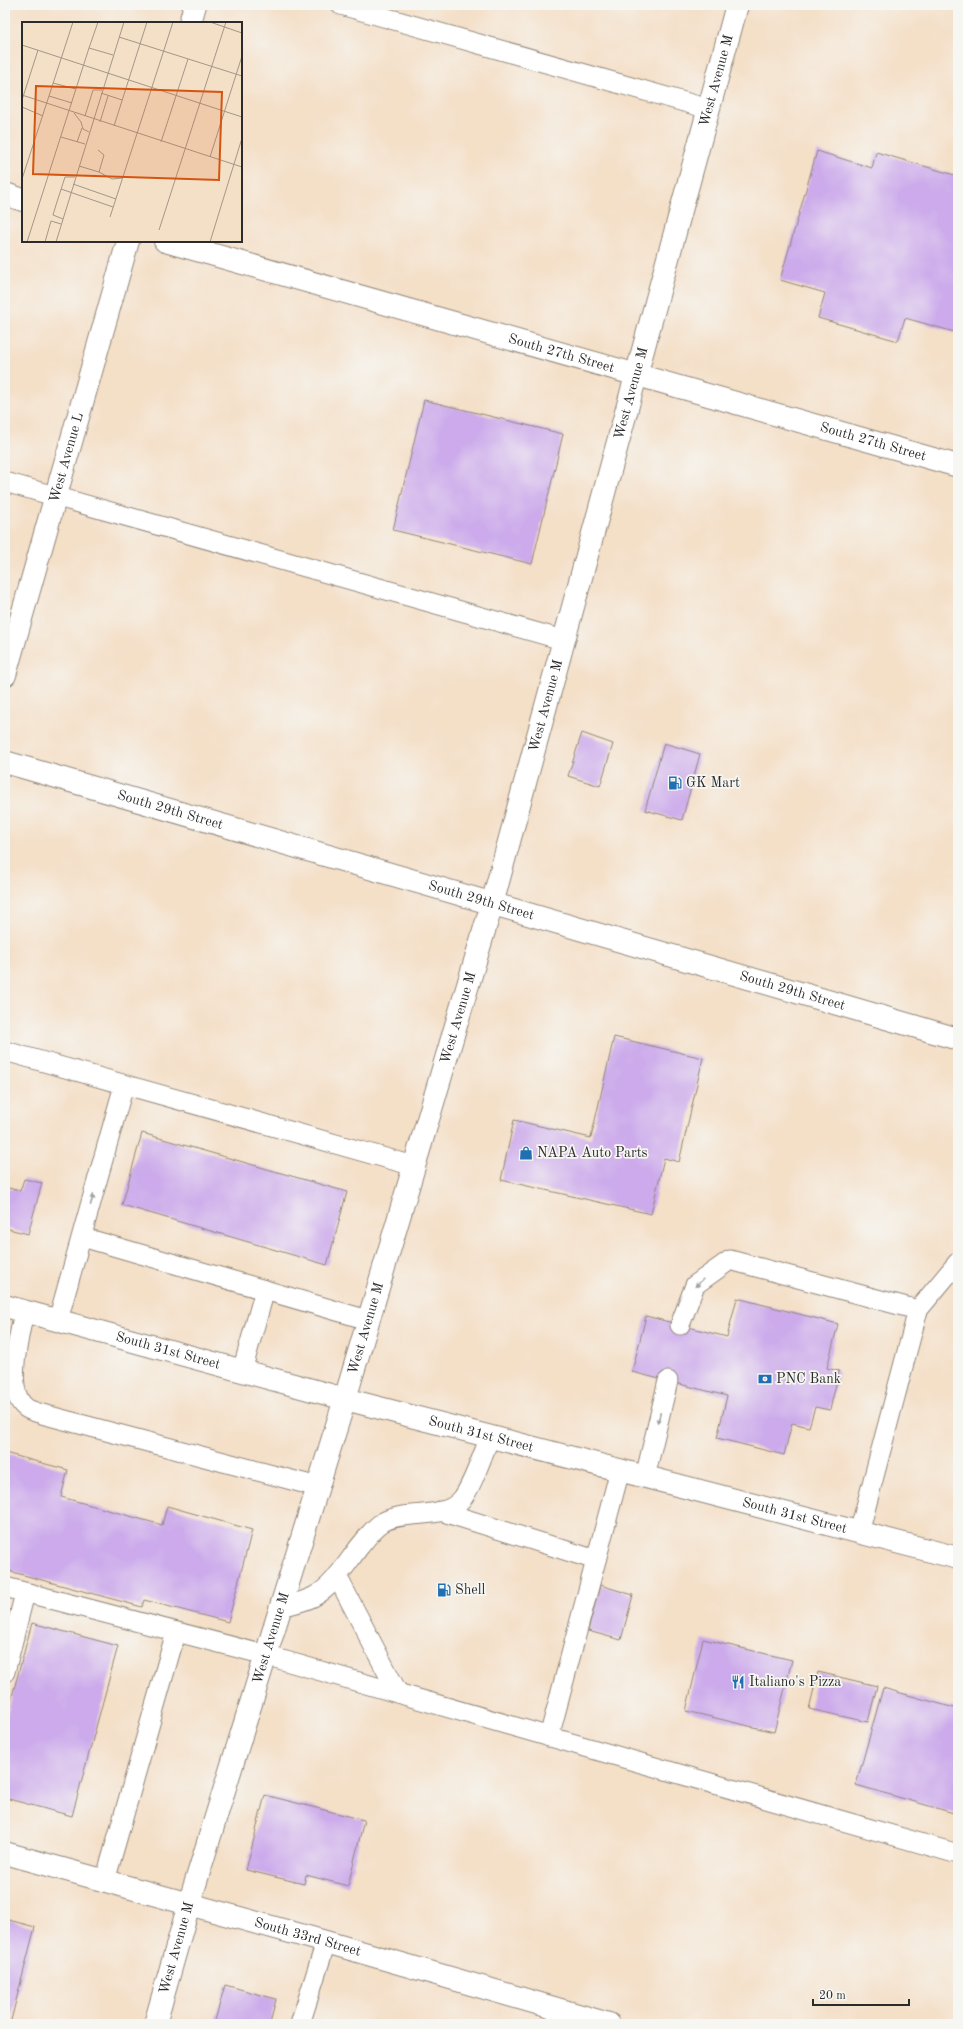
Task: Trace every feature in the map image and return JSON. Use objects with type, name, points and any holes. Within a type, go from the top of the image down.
[{"type":"street","points":[[190,22],[195,5]]},
{"type":"street","name":"West Avenue M","points":[[155,2024],[189,1904],[345,1399],[492,904],[635,373],[737,5]]},
{"type":"street","points":[[5,194],[22,200]]},
{"type":"street","name":"West Avenue L","points":[[5,675],[128,242]]},
{"type":"street","name":"South 27th Street","points":[[169,242],[635,373],[958,466]]},
{"type":"street","name":"South 29th Street","points":[[5,762],[958,1039]]},
{"type":"street","name":"South 31st Street","points":[[14,1309],[345,1399],[958,1558]]},
{"type":"street","name":"South 33rd Street","points":[[5,1853],[326,1942],[609,2024]]},
{"type":"lane","points":[[341,5],[709,109]]},
{"type":"lane","points":[[5,482],[563,640]]},
{"type":"lane","points":[[5,1051],[414,1166]]},
{"type":"lane","points":[[58,1320],[124,1085]]},
{"type":"lane","points":[[82,1238],[368,1320]]},
{"type":"lane","points":[[680,1325],[695,1285],[730,1260],[918,1310]]},
{"type":"lane","points":[[860,1533],[918,1310],[958,1262]]},
{"type":"lane","points":[[242,1371],[265,1290]]},
{"type":"lane","points":[[14,1309],[13,1376],[16,1395],[25,1408],[50,1416],[318,1487]]},
{"type":"lane","points":[[645,1477],[668,1381]]},
{"type":"lane","points":[[281,1607],[313,1597],[322,1591],[337,1576],[373,1530],[382,1522],[403,1516],[448,1509],[462,1500],[490,1437]]},
{"type":"lane","points":[[549,1737],[620,1470]]},
{"type":"lane","points":[[440,1511],[596,1560]]},
{"type":"lane","points":[[337,1576],[398,1693]]},
{"type":"lane","points":[[5,1587],[265,1655],[958,1854]]},
{"type":"lane","points":[[5,1672],[25,1593]]},
{"type":"lane","points":[[105,1881],[176,1632]]},
{"type":"lane","points":[[300,2024],[326,1942]]},
{"type":"building","points":[[817,151],[872,168],[876,152],[958,176],[958,333],[905,318],[898,341],[818,318],[825,293],[780,280]]},
{"type":"building","points":[[424,400],[563,434],[532,564],[393,530]]},
{"type":"building","points":[[582,733],[613,744],[600,786],[568,776]]},
{"type":"building","points":[[664,743],[700,754],[682,820],[645,810]]},
{"type":"building","points":[[614,1037],[703,1058],[679,1162],[664,1158],[651,1214],[501,1180],[514,1120],[591,1138]]},
{"type":"building","points":[[142,1133],[347,1192],[327,1265],[122,1205]]},
{"type":"building","points":[[24,1179],[42,1183],[28,1234],[5,1228],[5,1187],[20,1191]]},
{"type":"building","points":[[737,1298],[838,1324],[827,1368],[839,1371],[830,1410],[815,1407],[809,1427],[792,1423],[784,1455],[717,1438],[727,1396],[632,1372],[646,1316],[727,1337]]},
{"type":"building","points":[[5,1453],[68,1470],[61,1497],[162,1525],[167,1506],[252,1530],[228,1622],[144,1600],[142,1607],[5,1570]]},
{"type":"building","points":[[600,1585],[633,1595],[621,1640],[588,1631]]},
{"type":"building","points":[[32,1623],[118,1646],[72,1816],[5,1798],[5,1722]]},
{"type":"building","points":[[703,1639],[792,1660],[774,1732],[686,1711]]},
{"type":"building","points":[[818,1672],[877,1686],[868,1722],[809,1709]]},
{"type":"building","points":[[883,1688],[958,1709],[957,1814],[856,1785]]},
{"type":"building","points":[[265,1795],[364,1820],[348,1886],[306,1875],[304,1884],[246,1870]]},
{"type":"building","points":[[5,1919],[35,1927],[10,2024],[5,2024]]},
{"type":"building","points":[[225,1985],[276,1999],[270,2024],[214,2024]]},
{"type":"place","name":"GK Mart","points":[[675,783]]},
{"type":"place","name":"NAPA Auto Parts","points":[[526,1153]]},
{"type":"place","name":"PNC Bank","points":[[765,1379]]},
{"type":"place","name":"Shell","points":[[444,1590]]},
{"type":"place","name":"Italiano's Pizza","points":[[738,1682]]}]
